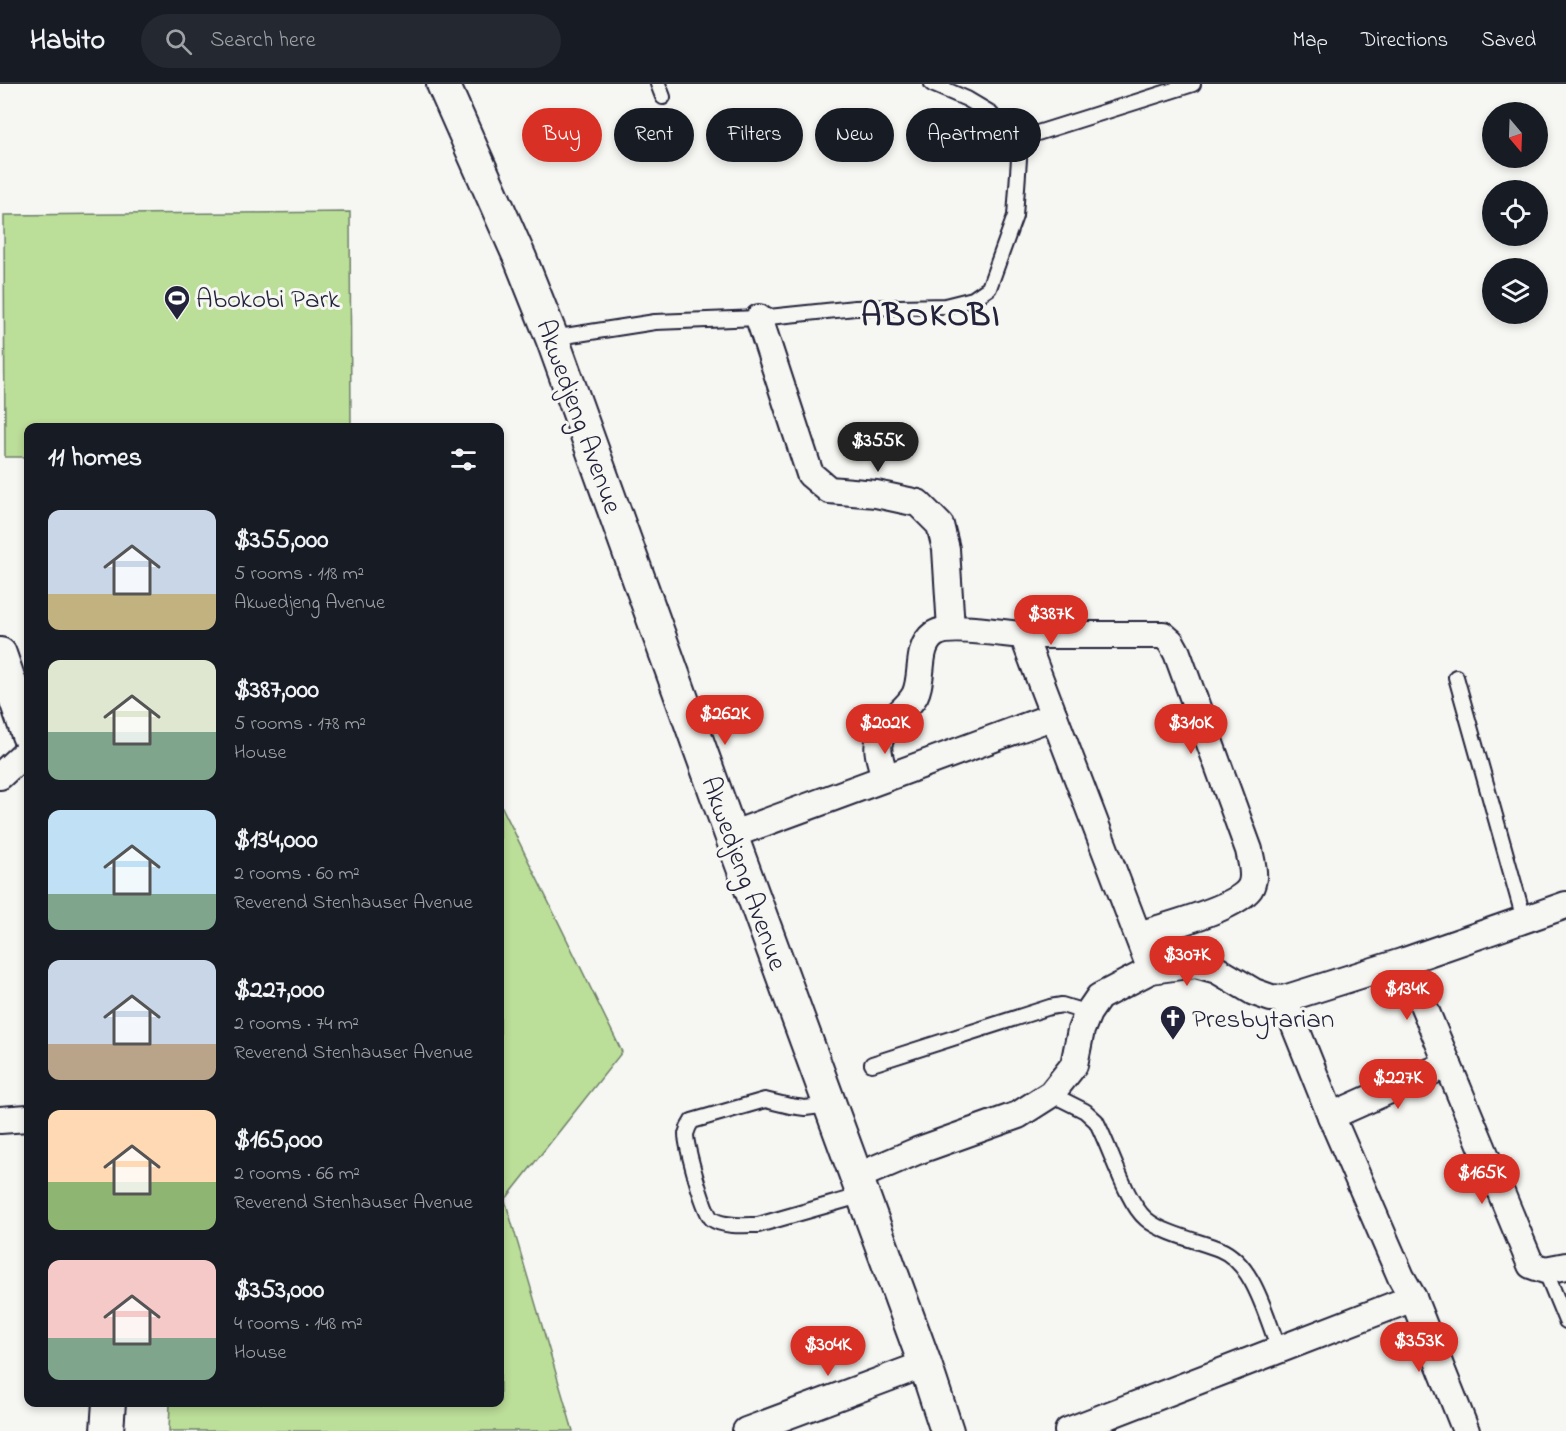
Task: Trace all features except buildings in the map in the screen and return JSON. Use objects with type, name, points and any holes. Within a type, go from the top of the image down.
[{"type":"street","name":"Akwedjeng Avenue","points":[[443,84],[520,258],[552,338],[925,1364],[947,1431]]},
{"type":"street","points":[[759,318],[810,474],[829,490],[876,494],[918,502],[940,525],[946,549],[951,629]]},
{"type":"street","points":[[885,778],[878,746],[884,727],[914,696],[919,682],[924,645],[933,633],[951,629],[1023,636],[1163,635],[1171,642],[1177,653],[1249,850],[1253,872],[1251,886],[1244,895],[1230,904],[1138,935]]},
{"type":"street","points":[[1023,636],[1151,970]]},
{"type":"street","points":[[0,654],[24,723]]},
{"type":"street","points":[[731,835],[1054,716]]},
{"type":"street","points":[[0,776],[24,754]]},
{"type":"street","points":[[859,1186],[917,1151],[1018,1115],[1051,1094],[1074,1065],[1081,1030],[1088,1013],[1099,997],[1151,970],[1196,964],[1217,970],[1254,992],[1271,998],[1284,999],[1405,961],[1566,905]]},
{"type":"street","points":[[1405,961],[1531,1265],[1555,1268]]},
{"type":"street","points":[[1284,999],[1330,1116],[1401,1277],[1413,1298],[1466,1431]]},
{"type":"street","points":[[1330,1116],[1448,1064]]},
{"type":"street","points":[[0,1120],[24,1118]]},
{"type":"street","points":[[1068,1431],[1413,1298]]},
{"type":"street","points":[[746,1431],[925,1364]]},
{"type":"street","points":[[107,1431],[109,1407]]},
{"type":"lane","points":[[932,84],[982,108]]},
{"type":"lane","points":[[1041,132],[1193,84]]},
{"type":"lane","points":[[552,338],[655,322],[759,318],[855,308],[945,306],[973,299],[989,288],[1015,216],[1019,162]]},
{"type":"lane","points":[[1456,677],[1524,919]]},
{"type":"lane","points":[[872,1064],[1050,1006],[1062,1005],[1088,1013]]},
{"type":"lane","points":[[1051,1094],[1085,1111],[1096,1121],[1134,1207],[1148,1221],[1220,1250],[1235,1259],[1250,1276],[1280,1349]]},
{"type":"lane","points":[[829,1105],[798,1107],[765,1100],[692,1120],[686,1133],[702,1203],[707,1215],[714,1221],[758,1225],[859,1186]]},
{"type":"lane","points":[[1555,1268],[1566,1321]]},
{"type":"green space","name":"Abokobi Park","points":[[350,212],[351,423],[24,423],[24,457],[5,457],[4,215]]},
{"type":"green space","points":[[504,811],[622,1052],[505,1200],[573,1431],[169,1431],[170,1407],[504,1407]]},
{"type":"place","name":"Abokobi Park","points":[[177,321]]},
{"type":"place","name":"Presbytarian","points":[[1173,1041]]},
{"type":"district","name":"ABOKOBI","points":[[931,313]]}]
